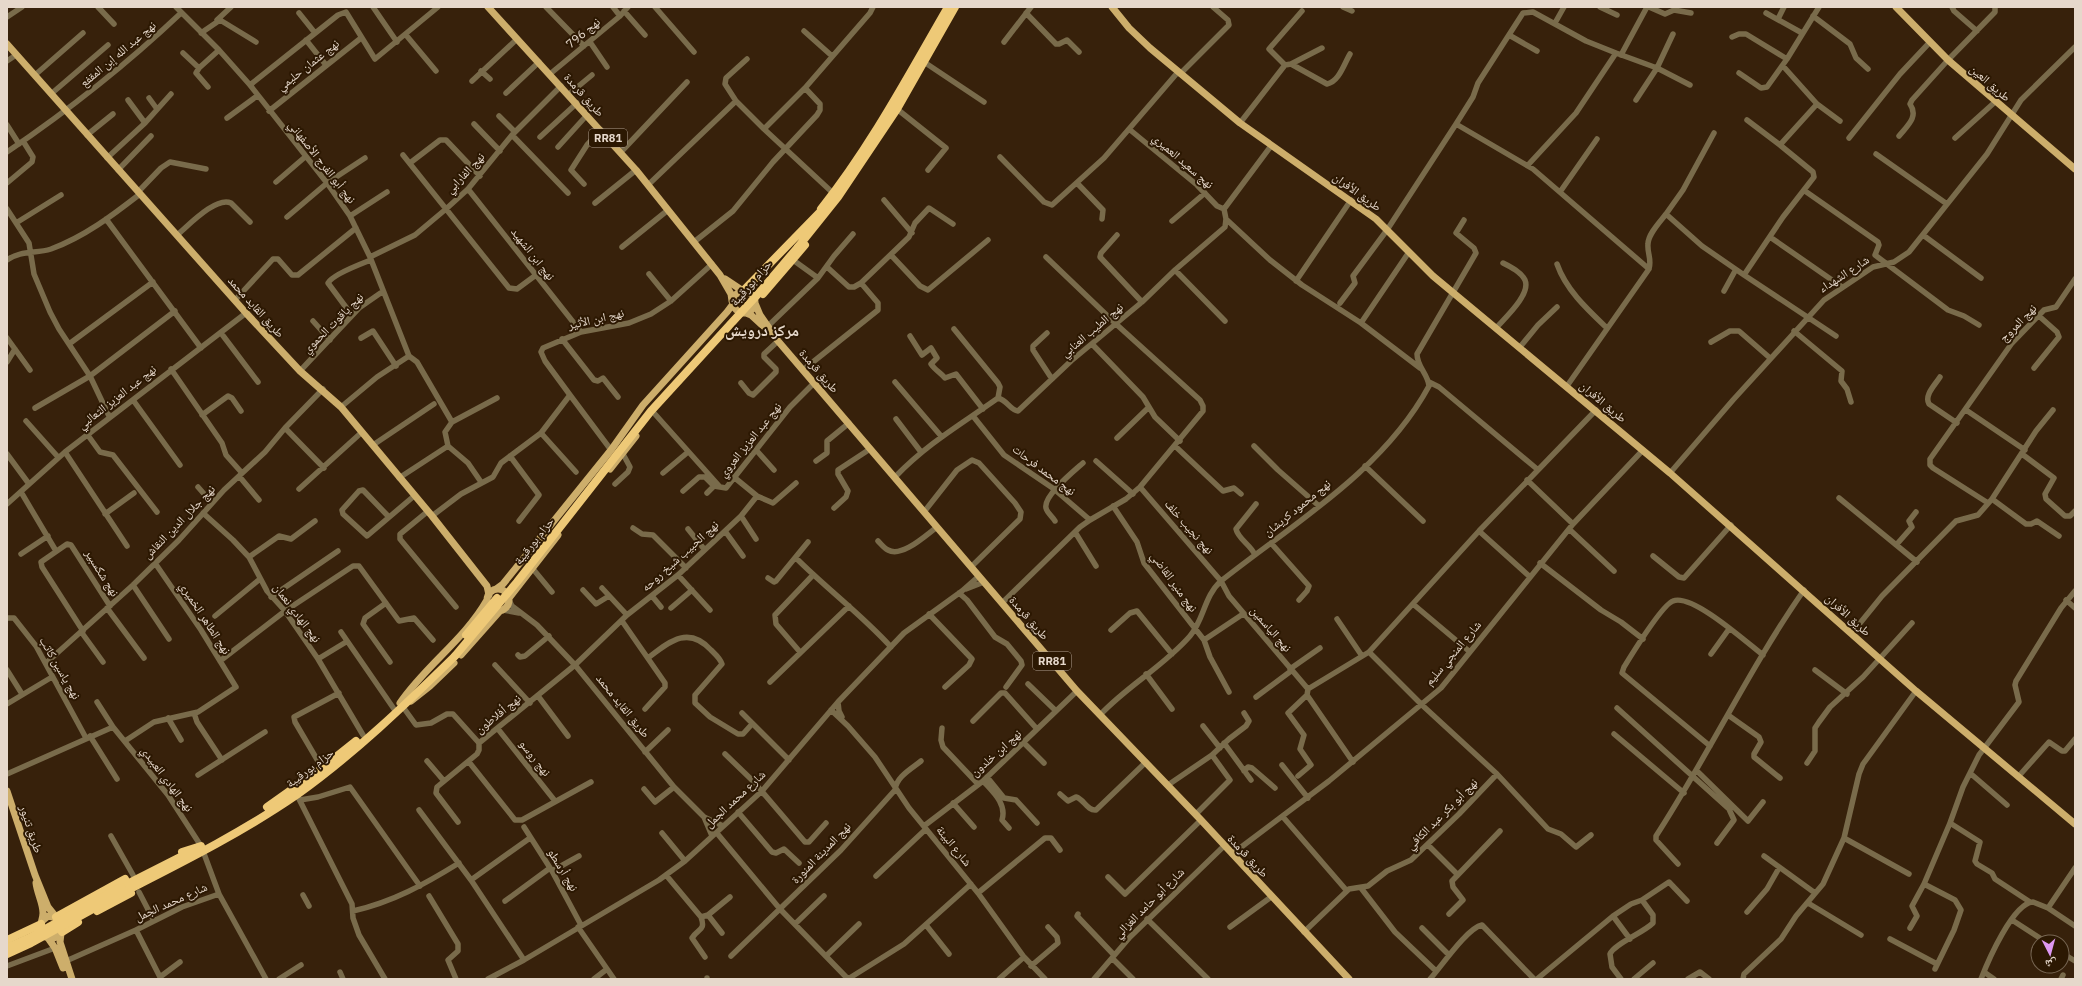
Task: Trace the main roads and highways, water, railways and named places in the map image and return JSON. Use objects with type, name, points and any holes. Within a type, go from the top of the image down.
[{"type":"highway","points":[[925,56],[944,7]]},
{"type":"highway","name":"حزام بورقيبة","points":[[821,214],[838,197],[897,109],[925,56],[948,7]]},
{"type":"highway","name":"حزام بورقيبة","points":[[7,948],[261,818],[298,797],[401,705],[453,654],[647,408],[796,245],[821,214],[925,56],[955,7]]},
{"type":"highway","points":[[925,56],[960,7]]},
{"type":"highway","points":[[755,303],[802,250],[821,214]]},
{"type":"highway","points":[[743,291],[821,214]]},
{"type":"highway","name":"حزام بورقيبة","points":[[202,848],[258,814],[322,768],[394,709],[401,705]]},
{"type":"highway","points":[[56,917],[133,875],[176,854],[202,848]]},
{"type":"highway","points":[[62,932],[187,863],[202,848]]},
{"type":"highway","name":"حزام بورقيبة","points":[[7,956],[31,944],[122,890]]},
{"type":"highway","points":[[7,940],[42,922]]},
{"type":"highway","points":[[7,956],[48,938]]},
{"type":"main road","name":"طريق قرمدة","points":[[488,7],[569,94],[636,170],[720,275],[731,294],[732,303]]},
{"type":"main road","name":"طريق الأفران","points":[[1112,7],[1134,33],[1179,73],[1240,122],[1271,146],[1366,211],[1453,292],[1497,327],[1731,525],[1916,691],[2075,824]]},
{"type":"main road","name":"طريق العين","points":[[1896,7],[1948,60],[1995,102],[2075,169]]},
{"type":"main road","name":"طريق القايد محمد","points":[[7,44],[246,313],[300,371],[323,389],[341,407],[414,496],[430,513],[486,586],[488,597]]},
{"type":"main road","name":"طريق قرمدة","points":[[720,275],[734,287],[743,291]]},
{"type":"main road","points":[[732,303],[735,296],[743,291]]},
{"type":"main road","name":"RR81","points":[[743,291],[750,293],[755,303]]},
{"type":"main road","name":"RR81","points":[[732,303],[735,310],[745,313]]},
{"type":"main road","name":"حزام بورقيبة","points":[[496,589],[503,584],[611,450],[644,405],[727,312],[732,303]]},
{"type":"main road","name":"طريق قرمدة","points":[[755,303],[778,341],[1077,691],[1202,820],[1271,897],[1349,979]]},
{"type":"main road","points":[[745,313],[752,310],[755,303]]},
{"type":"main road","name":"طريق قرمدة","points":[[745,313],[752,315],[769,328]]},
{"type":"main road","name":"حزام بورقيبة","points":[[509,599],[654,413],[745,313]]},
{"type":"main road","points":[[665,381],[674,391]]},
{"type":"main road","points":[[579,488],[589,496]]},
{"type":"main road","name":"طريق القايد محمد","points":[[486,586],[496,589]]},
{"type":"main road","points":[[496,589],[503,590],[509,599],[508,605],[501,610],[430,686],[401,705],[411,686],[460,635],[488,597],[496,589]]},
{"type":"main road","points":[[488,597],[492,609],[501,610]]},
{"type":"main road","name":"طريق تنيور","points":[[7,793],[35,875],[48,906],[56,917]]},
{"type":"main road","name":"طريق تنيور","points":[[35,875],[43,912],[42,922]]},
{"type":"main road","points":[[67,979],[55,948],[48,938],[42,934],[42,922],[48,916],[56,917],[62,922],[60,942],[72,979]]},
{"type":"main road","points":[[48,938],[55,938],[62,932]]},
{"type":"district","name":"مركز درويش","points":[[762,330]]}]
